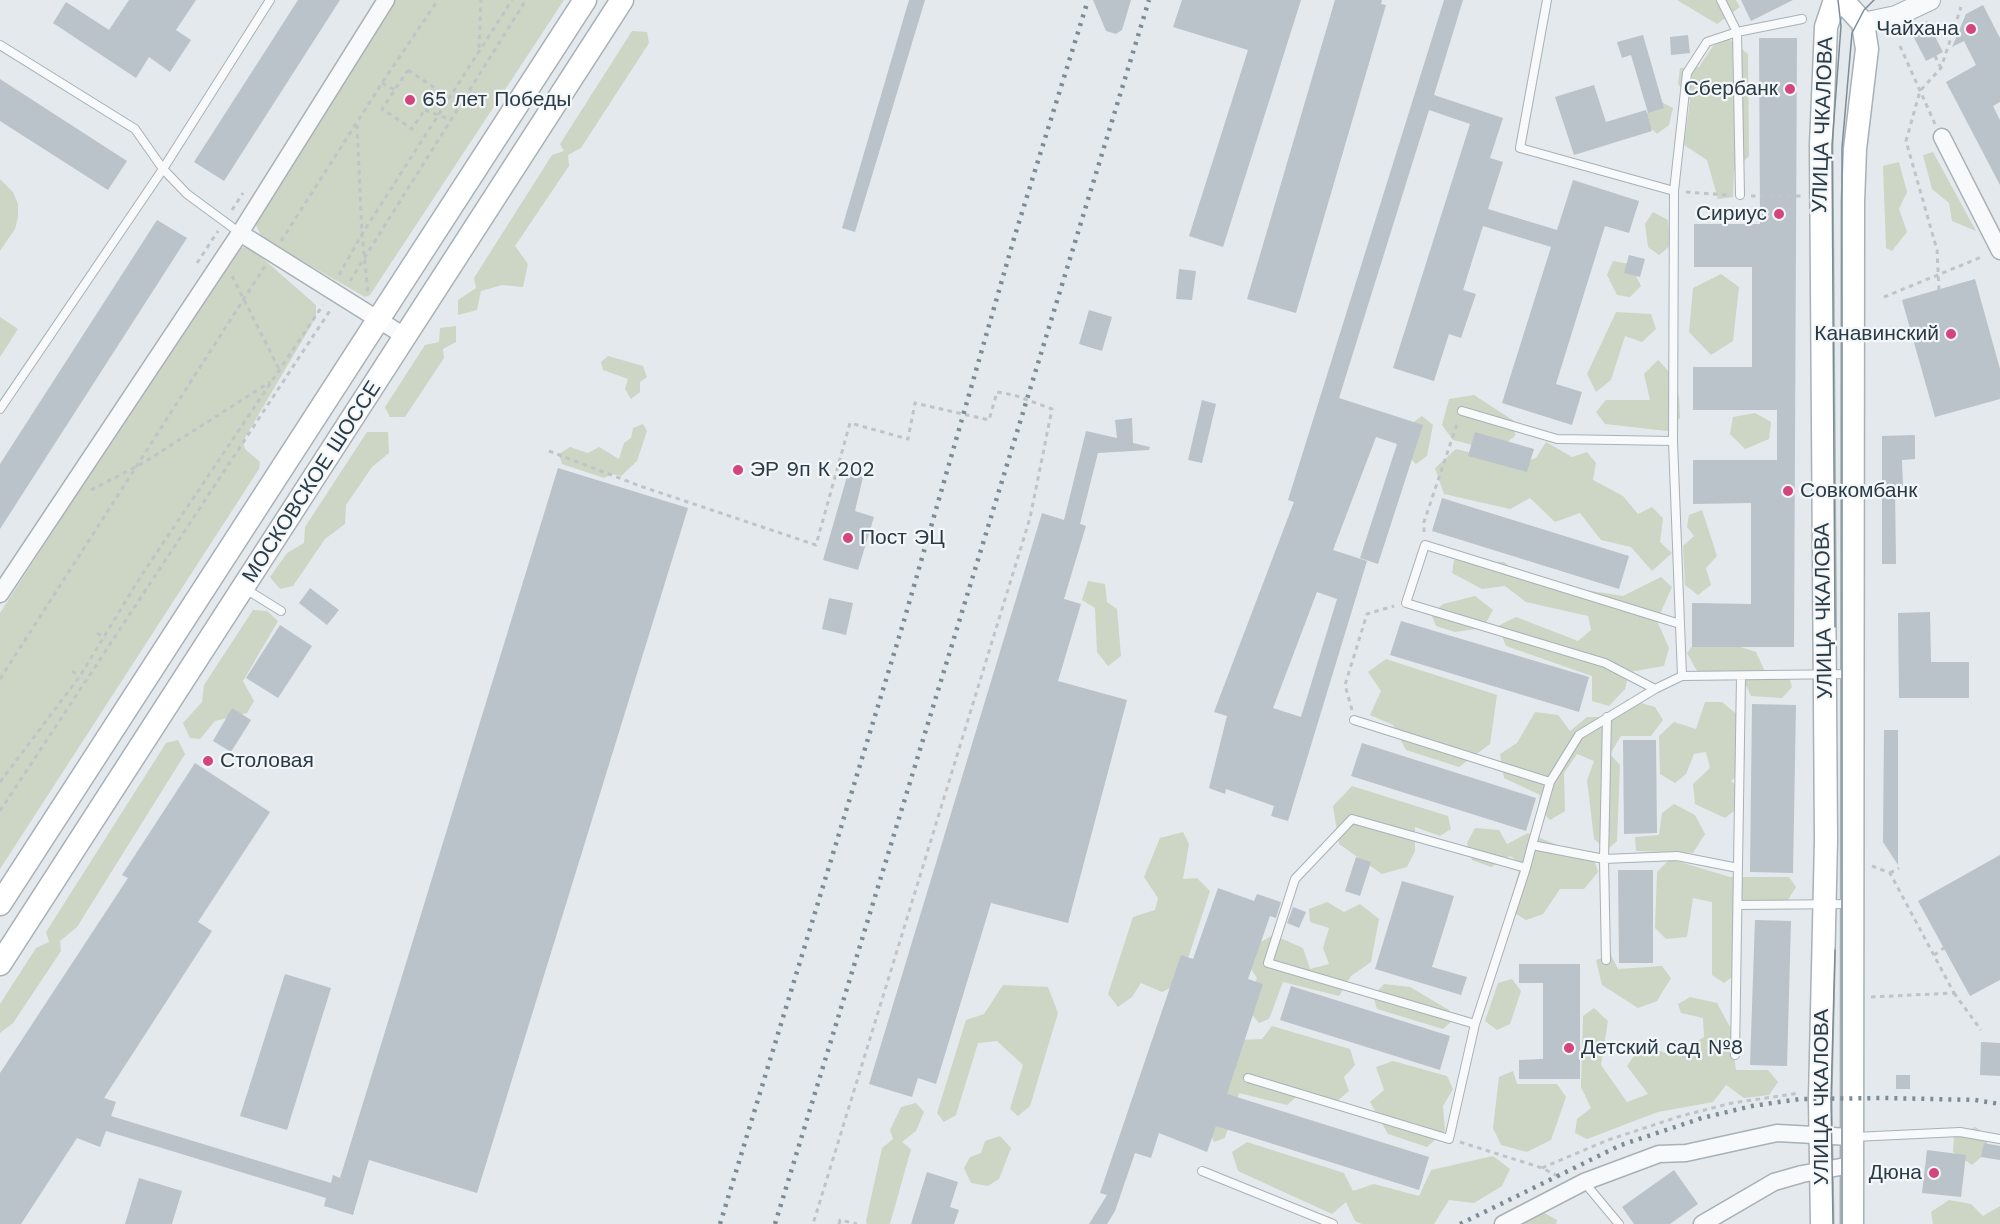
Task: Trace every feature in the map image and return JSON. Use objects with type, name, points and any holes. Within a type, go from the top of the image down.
[{"type":"main road","name":"МОСКОВСКОЕ ШОССЕ","points":[[0,904],[585,0]]},
{"type":"main road","name":"МОСКОВСКОЕ ШОССЕ","points":[[0,964],[622,0]]},
{"type":"main road","name":"УЛИЦА ЧКАЛОВА","points":[[1822,1224],[1821,1135],[1826,904],[1821,145],[1826,27],[1835,0]]},
{"type":"main road","points":[[1842,0],[1863,23]]},
{"type":"main road","name":"УЛИЦА ЧКАЛОВА","points":[[1852,1224],[1854,191],[1855,149],[1866,50],[1863,23]]},
{"type":"street","points":[[0,594],[9,574],[240,233],[386,0]]},
{"type":"street","points":[[1863,23],[1896,16],[1930,0]]},
{"type":"street","points":[[1942,137],[2000,250]]},
{"type":"street","points":[[240,233],[406,337]]},
{"type":"street","points":[[1503,1224],[1584,1182],[1659,1154],[1686,1153],[1777,1133],[1851,1137]]},
{"type":"street","points":[[1702,1224],[1774,1182],[1851,1165]]},
{"type":"lane","points":[[0,409],[163,169],[270,0]]},
{"type":"lane","points":[[1547,0],[1520,148],[1674,191]]},
{"type":"lane","points":[[1721,0],[1737,32],[1740,195]]},
{"type":"lane","points":[[1682,676],[1673,441],[1674,191],[1688,73],[1707,42],[1737,32],[1802,19]]},
{"type":"lane","points":[[0,45],[135,129],[163,169],[187,194],[240,233]]},
{"type":"lane","points":[[1462,411],[1557,439],[1673,441]]},
{"type":"lane","points":[[1655,689],[1605,663],[1406,603],[1425,545],[1680,624]]},
{"type":"lane","points":[[244,588],[281,611]]},
{"type":"lane","points":[[1248,1078],[1449,1139],[1475,1023],[1512,917],[1550,783],[1579,735],[1606,717],[1682,676],[1852,674]]},
{"type":"lane","points":[[1735,1055],[1741,676]]},
{"type":"lane","points":[[1606,717],[1604,859],[1606,960]]},
{"type":"lane","points":[[1354,720],[1550,783]]},
{"type":"lane","points":[[1475,1023],[1268,963],[1294,879],[1352,819],[1526,868]]},
{"type":"lane","points":[[1532,845],[1604,859],[1677,856],[1738,868]]},
{"type":"lane","points":[[1738,905],[1851,904]]},
{"type":"lane","points":[[1851,1137],[1960,1132],[2000,1139]]},
{"type":"lane","points":[[1202,1171],[1333,1224]]},
{"type":"lane","points":[[1584,1182],[1619,1224]]},
{"type":"path","points":[[0,679],[382,83],[438,0]]},
{"type":"path","points":[[478,50],[481,0]]},
{"type":"path","points":[[0,811],[177,546],[335,292],[362,234],[512,0]]},
{"type":"path","points":[[0,782],[80,676],[141,576],[272,381],[335,292],[364,262],[526,0]]},
{"type":"path","points":[[1939,290],[1936,250],[1906,141],[1920,91],[1941,68],[1961,7]]},
{"type":"path","points":[[1900,46],[1942,137]]},
{"type":"path","points":[[1935,56],[1941,68]]},
{"type":"path","points":[[408,70],[438,90],[425,110],[412,129],[382,109],[408,70]]},
{"type":"path","points":[[382,83],[394,90]]},
{"type":"path","points":[[425,110],[452,120]]},
{"type":"path","points":[[357,125],[362,234],[368,293]]},
{"type":"path","points":[[212,240],[280,370]]},
{"type":"path","points":[[1884,297],[2000,250]]},
{"type":"path","points":[[87,492],[136,467],[272,381]]},
{"type":"path","points":[[549,451],[640,486],[816,545],[850,423],[908,439],[915,403],[989,420],[997,392],[1052,409],[1030,518],[813,1224]]},
{"type":"path","points":[[1425,545],[1424,522],[1462,411]]},
{"type":"path","points":[[167,540],[177,546]]},
{"type":"path","points":[[1354,720],[1345,685],[1367,614],[1406,603]]},
{"type":"path","points":[[97,633],[105,638]]},
{"type":"path","points":[[72,671],[80,676]]},
{"type":"path","points":[[1871,866],[1890,873],[1954,993],[1981,1030]]},
{"type":"path","points":[[1890,873],[1899,868]]},
{"type":"path","points":[[1934,955],[1944,948]]},
{"type":"path","points":[[1871,997],[1954,993]]},
{"type":"path","points":[[1449,1139],[1542,1168],[1608,1140],[1681,1116],[1732,1103],[1800,1093]]},
{"type":"path","points":[[838,1224],[840,1220],[857,1224]]},
{"type":"green space","points":[[393,0],[564,0],[370,295],[365,297],[262,238],[256,225],[257,217]]},
{"type":"green space","points":[[1677,0],[1736,0],[1740,7],[1717,24]]},
{"type":"green space","points":[[632,31],[647,32],[649,43],[581,148],[568,155],[569,166],[515,246],[528,264],[523,287],[502,285],[481,291],[477,310],[458,315],[458,300],[476,288],[474,278],[552,155],[564,151],[560,144]]},
{"type":"green space","points":[[1729,39],[1748,54],[1749,156],[1734,171],[1733,197],[1718,199],[1707,160],[1684,145],[1690,100],[1678,84],[1680,68],[1699,67],[1713,46]]},
{"type":"green space","points":[[1657,100],[1673,108],[1669,125],[1657,134],[1642,120]]},
{"type":"green space","points":[[1933,152],[1976,231],[1952,221],[1949,203],[1932,189],[1923,155]]},
{"type":"green space","points":[[1899,162],[1907,192],[1899,209],[1907,232],[1892,251],[1886,248],[1883,166]]},
{"type":"green space","points":[[0,179],[13,192],[18,204],[18,217],[15,229],[0,251]]},
{"type":"green space","points":[[1653,212],[1668,220],[1670,246],[1659,255],[1648,247],[1645,224]]},
{"type":"green space","points":[[243,247],[252,249],[316,305],[316,317],[243,441],[245,449],[260,462],[259,469],[0,869],[0,613],[231,255]]},
{"type":"green space","points":[[1613,261],[1630,264],[1641,286],[1630,297],[1617,295],[1607,275]]},
{"type":"green space","points":[[1721,274],[1739,287],[1733,341],[1711,355],[1689,332],[1693,288]]},
{"type":"green space","points":[[1616,312],[1651,314],[1656,329],[1642,342],[1625,336],[1611,380],[1596,392],[1587,374]]},
{"type":"green space","points":[[0,317],[18,329],[0,357]]},
{"type":"green space","points":[[456,326],[456,342],[443,349],[444,358],[405,417],[390,417],[385,407],[425,345],[439,342],[440,328]]},
{"type":"green space","points":[[608,356],[643,366],[647,377],[640,382],[640,392],[631,399],[625,389],[628,379],[603,370],[601,362]]},
{"type":"green space","points":[[1658,360],[1671,374],[1668,390],[1679,396],[1680,418],[1667,431],[1605,424],[1596,412],[1606,400],[1650,400],[1644,374]]},
{"type":"green space","points":[[1474,395],[1514,421],[1515,436],[1496,451],[1453,440],[1442,425],[1449,399]]},
{"type":"green space","points":[[1755,413],[1771,422],[1769,439],[1745,449],[1730,434],[1733,417]]},
{"type":"green space","points":[[1422,416],[1433,425],[1427,456],[1416,464],[1406,454],[1411,424]]},
{"type":"green space","points":[[643,424],[647,431],[637,461],[621,476],[612,474],[604,478],[562,464],[559,454],[570,447],[588,453],[599,447],[619,459],[624,443],[631,438],[633,428]]},
{"type":"green space","points":[[367,432],[388,432],[389,453],[372,467],[346,505],[345,524],[325,539],[293,586],[280,589],[270,577],[287,553],[304,543],[305,527]]},
{"type":"green space","points":[[1546,442],[1572,457],[1587,452],[1596,463],[1593,480],[1623,496],[1638,514],[1652,507],[1663,518],[1660,542],[1672,553],[1652,571],[1631,547],[1601,540],[1580,513],[1555,522],[1530,498],[1510,509],[1444,494],[1435,468],[1456,449],[1517,465],[1536,458]]},
{"type":"green space","points":[[1702,510],[1717,556],[1706,568],[1711,585],[1698,595],[1685,585],[1683,546],[1694,536],[1687,527],[1689,515]]},
{"type":"green space","points":[[1454,560],[1504,562],[1527,581],[1623,596],[1661,577],[1672,587],[1657,621],[1669,648],[1664,666],[1629,672],[1625,689],[1609,706],[1592,701],[1592,676],[1506,646],[1498,626],[1516,617],[1578,641],[1591,630],[1588,616],[1526,602],[1505,586],[1482,589],[1452,573]]},
{"type":"green space","points":[[1088,581],[1105,584],[1107,602],[1117,609],[1121,656],[1108,666],[1097,652],[1095,608],[1082,600]]},
{"type":"green space","points":[[1475,596],[1493,610],[1483,628],[1455,632],[1436,626],[1431,614],[1443,604]]},
{"type":"green space","points":[[253,610],[267,611],[278,621],[243,681],[254,701],[247,713],[215,721],[200,739],[190,738],[183,723],[202,702],[204,685]]},
{"type":"green space","points":[[1701,634],[1756,652],[1768,678],[1789,677],[1792,687],[1782,698],[1751,696],[1740,673],[1697,671],[1687,653]]},
{"type":"green space","points":[[1386,659],[1497,695],[1490,744],[1459,767],[1406,750],[1393,725],[1370,715],[1381,691],[1368,672]]},
{"type":"green space","points":[[1627,699],[1655,707],[1663,720],[1651,736],[1621,736],[1610,754],[1620,765],[1617,841],[1607,850],[1594,839],[1587,780],[1594,761],[1577,754],[1564,773],[1565,811],[1550,820],[1538,807],[1540,795],[1504,778],[1500,754],[1517,743],[1535,712],[1558,715],[1570,731],[1587,717],[1613,717]]},
{"type":"green space","points":[[1705,702],[1722,702],[1745,721],[1744,769],[1731,781],[1744,792],[1743,804],[1725,818],[1695,804],[1693,784],[1710,768],[1706,752],[1694,754],[1686,774],[1675,783],[1660,774],[1659,736],[1674,722],[1696,729]]},
{"type":"green space","points":[[178,740],[185,754],[77,927],[60,941],[61,951],[13,1023],[0,1033],[0,1004],[36,948],[49,942],[46,932],[166,743]]},
{"type":"green space","points":[[1352,786],[1448,816],[1451,829],[1440,836],[1415,827],[1415,851],[1407,867],[1382,874],[1339,844],[1333,806]]},
{"type":"green space","points":[[1674,804],[1695,815],[1705,834],[1693,853],[1636,851],[1635,837],[1659,835],[1662,813]]},
{"type":"green space","points":[[1475,828],[1499,830],[1507,844],[1528,833],[1594,860],[1598,872],[1584,889],[1560,889],[1543,914],[1526,920],[1508,909],[1521,864],[1510,856],[1491,867],[1472,860],[1467,843]]},
{"type":"green space","points":[[1183,832],[1189,844],[1183,879],[1197,878],[1210,891],[1180,983],[1162,992],[1141,983],[1132,997],[1118,1007],[1108,994],[1133,917],[1155,910],[1158,898],[1144,877],[1160,838]]},
{"type":"green space","points":[[1670,859],[1730,877],[1789,877],[1796,887],[1788,900],[1734,900],[1732,977],[1724,983],[1712,975],[1712,902],[1693,898],[1687,937],[1666,939],[1655,928],[1657,872]]},
{"type":"green space","points":[[1327,902],[1344,912],[1360,904],[1379,919],[1371,962],[1351,976],[1339,996],[1283,982],[1269,1019],[1259,1023],[1247,1009],[1257,978],[1247,963],[1250,948],[1273,935],[1303,948],[1310,969],[1329,964],[1323,948],[1329,928],[1310,922],[1309,909]]},
{"type":"green space","points":[[1611,955],[1618,969],[1662,966],[1671,978],[1657,1001],[1638,1008],[1602,985],[1596,960]]},
{"type":"green space","points":[[1512,979],[1521,991],[1510,1024],[1497,1030],[1485,1021],[1498,983]]},
{"type":"green space","points":[[1384,984],[1410,987],[1449,1010],[1451,1022],[1443,1029],[1377,1009],[1373,996]]},
{"type":"green space","points":[[1003,985],[1048,987],[1058,1013],[1030,1106],[1018,1116],[1010,1109],[1023,1065],[997,1041],[978,1043],[956,1115],[944,1122],[937,1113],[966,1020],[984,1014]]},
{"type":"green space","points":[[1690,997],[1717,1003],[1730,1027],[1736,1070],[1768,1070],[1778,1082],[1769,1095],[1744,1098],[1726,1085],[1713,1102],[1658,1112],[1587,1139],[1575,1133],[1577,1119],[1591,1108],[1581,1087],[1583,1016],[1594,1008],[1608,1021],[1601,1065],[1627,1102],[1648,1094],[1627,1066],[1642,1044],[1673,1056],[1704,1037],[1703,1018],[1681,1013],[1678,1004]]},
{"type":"green space","points":[[1272,1026],[1350,1049],[1355,1065],[1344,1077],[1349,1091],[1337,1101],[1303,1091],[1287,1105],[1239,1093],[1225,1138],[1214,1142],[1208,1130],[1237,1040],[1262,1039]]},
{"type":"green space","points":[[1393,1061],[1447,1076],[1453,1089],[1443,1106],[1445,1131],[1427,1147],[1388,1134],[1370,1102],[1384,1090],[1376,1067]]},
{"type":"green space","points":[[1513,1071],[1517,1084],[1557,1084],[1566,1097],[1551,1140],[1527,1152],[1501,1145],[1493,1128],[1499,1077]]},
{"type":"green space","points":[[916,1103],[924,1112],[916,1131],[902,1142],[911,1149],[890,1224],[867,1224],[882,1148],[893,1139],[890,1130],[901,1107]]},
{"type":"green space","points":[[1975,1127],[1987,1135],[1987,1152],[1972,1165],[1953,1152],[1954,1137]]},
{"type":"green space","points":[[1000,1136],[1011,1148],[999,1179],[988,1186],[971,1183],[964,1168],[970,1157],[981,1153],[985,1141]]},
{"type":"green space","points":[[1247,1142],[1344,1173],[1353,1191],[1374,1184],[1419,1196],[1431,1170],[1493,1156],[1510,1169],[1502,1186],[1474,1203],[1449,1200],[1434,1224],[1362,1224],[1355,1221],[1346,1202],[1332,1214],[1238,1171],[1232,1152]]},
{"type":"green space","points":[[1949,1200],[1971,1204],[1983,1216],[2000,1206],[2000,1224],[1933,1224],[1931,1212]]},
{"type":"green space","points":[[1539,1210],[1557,1220],[1556,1224],[1512,1224]]},
{"type":"building","points":[[129,0],[196,0],[176,30],[191,40],[170,72],[149,57],[136,78],[53,23],[66,2],[109,30]]},
{"type":"building","points":[[298,0],[340,0],[224,181],[194,162]]},
{"type":"building","points":[[909,0],[925,0],[855,232],[842,228]]},
{"type":"building","points":[[1093,0],[1131,0],[1122,30],[1116,34],[1106,31]]},
{"type":"building","points":[[1182,0],[1301,0],[1223,247],[1189,236],[1248,50],[1173,27]]},
{"type":"building","points":[[1335,0],[1382,0],[1381,4],[1386,5],[1296,313],[1247,299]]},
{"type":"building","points":[[1444,0],[1463,0],[1434,95],[1503,118],[1490,158],[1503,162],[1488,209],[1557,230],[1573,180],[1639,201],[1629,233],[1605,226],[1556,384],[1582,392],[1572,425],[1502,403],[1551,247],[1483,226],[1463,290],[1476,294],[1461,338],[1449,334],[1434,381],[1393,368],[1470,124],[1429,110],[1339,398],[1423,425],[1378,564],[1360,558],[1397,444],[1376,437],[1333,550],[1367,561],[1288,821],[1271,816],[1274,806],[1226,789],[1225,794],[1209,788],[1227,716],[1214,712],[1294,502],[1288,500]],"holes":[[[1317,592],[1337,599],[1301,717],[1273,708]]]},
{"type":"building","points":[[1741,0],[1793,0],[1751,21]]},
{"type":"building","points":[[1983,5],[2000,38],[2000,102],[1993,106],[2000,120],[2000,185],[1946,82],[1976,65],[1964,41],[1952,47],[1966,14]]},
{"type":"building","points":[[1927,21],[1943,52],[1926,61],[1910,30]]},
{"type":"building","points":[[1643,35],[1664,108],[1648,113],[1631,55],[1622,58],[1617,42]]},
{"type":"building","points":[[1688,35],[1690,53],[1671,55],[1670,37]]},
{"type":"building","points":[[1759,38],[1797,38],[1794,647],[1692,647],[1692,603],[1751,604],[1751,503],[1693,504],[1693,460],[1777,460],[1777,410],[1693,410],[1693,367],[1752,367],[1752,267],[1694,267],[1694,224],[1760,224]]},
{"type":"building","points":[[0,79],[127,161],[108,190],[0,121]]},
{"type":"building","points":[[1594,85],[1606,122],[1646,110],[1652,131],[1574,155],[1555,97]]},
{"type":"building","points":[[157,220],[187,238],[0,529],[0,464]]},
{"type":"building","points":[[1629,255],[1645,259],[1640,277],[1624,273]]},
{"type":"building","points":[[1179,269],[1196,271],[1192,300],[1176,299]]},
{"type":"building","name":"Канавинский","points":[[1975,279],[2000,369],[2000,399],[1935,417],[1902,300]]},
{"type":"building","points":[[1089,310],[1112,317],[1102,351],[1079,344]]},
{"type":"building","points":[[1202,400],[1216,404],[1202,463],[1188,460]]},
{"type":"building","points":[[1132,418],[1133,443],[1150,447],[1149,450],[1098,453],[1080,524],[1086,526],[1064,599],[1081,604],[1058,681],[1127,700],[1068,923],[991,903],[936,1084],[918,1078],[912,1097],[869,1084],[1042,513],[1064,520],[1086,431],[1117,438],[1115,420]]},
{"type":"building","points":[[1475,432],[1534,449],[1527,472],[1468,456]]},
{"type":"building","points":[[1915,435],[1915,459],[1902,460],[1903,487],[1895,488],[1896,564],[1882,564],[1882,436]]},
{"type":"building","points":[[558,468],[688,508],[477,1193],[369,1160],[353,1215],[324,1206],[326,1198],[106,1131],[100,1147],[77,1138],[21,1224],[0,1224],[0,1073],[128,878],[122,875],[195,763],[270,812],[198,922],[212,931],[104,1098],[116,1102],[111,1116],[331,1183],[333,1175],[340,1178]]},
{"type":"building","name":"Пост ЭЦ","points":[[848,473],[863,477],[855,511],[874,517],[858,570],[823,560]]},
{"type":"building","points":[[1442,498],[1629,556],[1619,589],[1432,531]]},
{"type":"building","points":[[310,588],[339,610],[327,625],[299,603]]},
{"type":"building","points":[[829,598],[853,603],[846,635],[822,629]]},
{"type":"building","points":[[1930,612],[1931,662],[1969,662],[1969,698],[1899,698],[1898,613]]},
{"type":"building","points":[[1401,621],[1589,677],[1579,712],[1390,655]]},
{"type":"building","points":[[280,625],[312,646],[278,698],[246,678]]},
{"type":"building","points":[[1752,704],[1796,705],[1793,873],[1750,872]]},
{"type":"building","points":[[232,708],[251,720],[231,752],[213,741]]},
{"type":"building","points":[[1884,730],[1898,730],[1898,865],[1883,842]]},
{"type":"building","points":[[1623,740],[1656,740],[1657,833],[1624,834]]},
{"type":"building","points":[[1362,743],[1536,798],[1526,831],[1351,776]]},
{"type":"building","points":[[2000,855],[2000,980],[1970,996],[1918,901]]},
{"type":"building","points":[[1356,857],[1371,862],[1360,896],[1345,891]]},
{"type":"building","points":[[1618,870],[1653,870],[1653,963],[1619,963]]},
{"type":"building","points":[[1402,881],[1454,896],[1432,967],[1467,977],[1461,995],[1375,969]]},
{"type":"building","points":[[1218,888],[1254,901],[1257,894],[1281,902],[1276,918],[1270,916],[1248,979],[1263,984],[1227,1094],[1429,1157],[1419,1190],[1216,1126],[1207,1152],[1159,1133],[1151,1158],[1135,1153],[1115,1211],[1107,1224],[1089,1224],[1107,1195],[1100,1193],[1181,955],[1193,959]]},
{"type":"building","points":[[1293,907],[1306,912],[1299,928],[1287,923]]},
{"type":"building","points":[[1755,920],[1791,921],[1787,1066],[1750,1065]]},
{"type":"building","points":[[1519,964],[1580,964],[1580,1079],[1519,1079],[1519,1060],[1543,1059],[1543,983],[1519,983]]},
{"type":"building","points":[[285,974],[331,988],[287,1130],[240,1116]]},
{"type":"building","points":[[1291,986],[1450,1036],[1440,1070],[1280,1020]]},
{"type":"building","points":[[1981,1042],[2000,1043],[2000,1076],[1980,1075]]},
{"type":"building","points":[[1896,1075],[1910,1075],[1910,1089],[1896,1089]]},
{"type":"building","points":[[1984,1143],[2000,1146],[2000,1160],[1981,1157]]},
{"type":"building","points":[[1927,1150],[1966,1155],[1961,1197],[1922,1193]]},
{"type":"building","points":[[1674,1170],[1698,1204],[1670,1224],[1634,1224],[1622,1207]]},
{"type":"building","points":[[927,1172],[958,1182],[950,1207],[959,1210],[954,1224],[911,1224]]},
{"type":"building","points":[[139,1178],[182,1191],[172,1224],[125,1224]]},
{"type":"tram line","points":[[1835,627],[1832,145],[1841,26],[1838,0]]},
{"type":"tram line","points":[[1842,1224],[1842,148],[1852,33],[1864,10],[1874,0]]},
{"type":"tram line","points":[[1833,1224],[1831,1099],[1835,950]]},
{"type":"railway","points":[[720,1224],[903,624],[1015,235],[1088,0]]},
{"type":"railway","points":[[775,1224],[1149,0]]},
{"type":"railway","points":[[1460,1224],[1621,1145],[1702,1118],[1752,1106],[1800,1099],[1885,1098],[1975,1100],[2000,1104]]},
{"type":"place","name":"Чайхана","points":[[1971,29]]},
{"type":"place","name":"Сбербанк","points":[[1790,89]]},
{"type":"place","name":"65 лет Победы","points":[[410,100]]},
{"type":"place","name":"Сириус","points":[[1779,214]]},
{"type":"place","name":"Канавинский","points":[[1951,334]]},
{"type":"place","name":"ЭР 9п К 202","points":[[738,470]]},
{"type":"place","name":"Совкомбанк","points":[[1788,491]]},
{"type":"place","name":"Пост ЭЦ","points":[[848,538]]},
{"type":"place","name":"Столовая","points":[[208,761]]},
{"type":"place","name":"Детский сад №8","points":[[1569,1048]]},
{"type":"place","name":"Дюна","points":[[1934,1173]]}]
